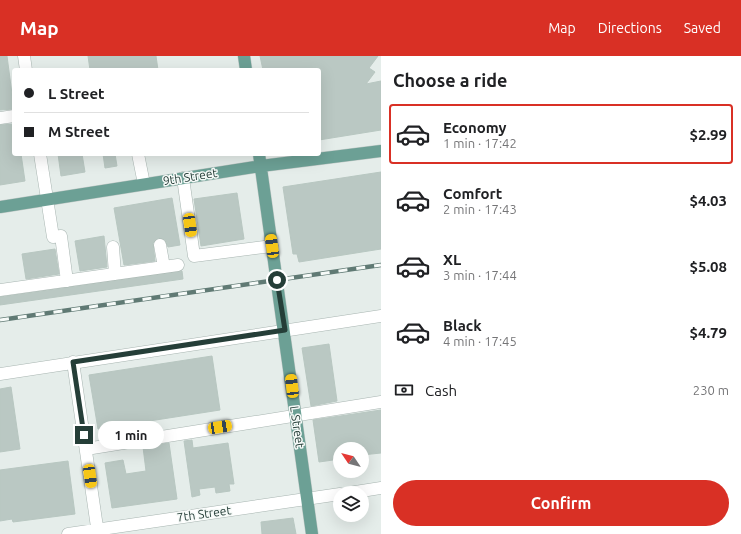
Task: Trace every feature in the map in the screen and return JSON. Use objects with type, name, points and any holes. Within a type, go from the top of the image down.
[{"type":"main road","points":[[244,56],[246,68]]},
{"type":"main road","name":"9th Street","points":[[0,207],[261,166],[381,151]]},
{"type":"main road","name":"L Street","points":[[259,156],[285,330],[312,534]]},
{"type":"street","points":[[24,56],[26,68]]},
{"type":"street","points":[[0,118],[12,116]]},
{"type":"street","points":[[40,156],[53,237],[61,236],[67,281]]},
{"type":"street","points":[[138,156],[144,184]]},
{"type":"street","points":[[183,178],[194,256],[272,246]]},
{"type":"street","points":[[160,245],[164,267]]},
{"type":"street","points":[[113,247],[115,274]]},
{"type":"street","points":[[0,290],[178,265]]},
{"type":"street","points":[[0,374],[381,316]]},
{"type":"street","points":[[73,362],[98,532]]},
{"type":"street","points":[[86,449],[295,414],[381,402]]},
{"type":"street","points":[[369,490],[381,488]]},
{"type":"street","name":"7th Street","points":[[68,534],[98,532],[333,495]]},
{"type":"building","points":[[0,56],[7,56],[12,94],[12,109],[0,110]]},
{"type":"building","points":[[88,56],[156,56],[158,68],[90,68]]},
{"type":"building","points":[[260,56],[378,56],[369,68],[375,72],[366,84],[381,81],[381,130],[321,140],[321,68],[263,68]]},
{"type":"building","points":[[12,124],[12,156],[21,156],[25,181],[0,185],[0,125]]},
{"type":"building","points":[[58,156],[82,156],[85,172],[61,176]]},
{"type":"building","points":[[103,156],[115,156],[117,166],[105,168]]},
{"type":"building","points":[[381,172],[381,249],[299,262],[297,254],[293,254],[283,187]]},
{"type":"building","points":[[237,193],[244,239],[201,246],[194,199]]},
{"type":"building","points":[[172,198],[180,245],[168,247],[165,240],[158,238],[153,243],[155,261],[124,265],[114,208]]},
{"type":"building","points":[[104,236],[107,267],[80,271],[75,241]]},
{"type":"building","points":[[55,249],[59,274],[26,279],[22,254]]},
{"type":"building","points":[[182,271],[183,279],[0,305],[0,297]]},
{"type":"building","points":[[329,344],[337,401],[311,406],[302,348]]},
{"type":"building","points":[[212,356],[220,410],[98,429],[89,375]]},
{"type":"building","points":[[11,387],[20,449],[0,452],[0,389]]},
{"type":"building","points":[[381,410],[381,453],[369,454],[369,442],[333,442],[333,460],[319,462],[313,420]]},
{"type":"building","points":[[192,440],[193,448],[228,443],[234,484],[229,484],[230,491],[216,493],[215,487],[199,489],[200,495],[192,497],[184,441]]},
{"type":"building","points":[[169,443],[177,499],[112,508],[105,463],[123,460],[126,474],[146,471],[143,447]]},
{"type":"building","points":[[68,461],[75,514],[13,522],[12,519],[0,521],[0,470]]},
{"type":"building","points":[[293,518],[296,534],[262,534],[261,522]]},
{"type":"railway","points":[[0,320],[381,265]]},
{"type":"route","points":[[84,435],[73,362],[285,330],[277,280]]}]
